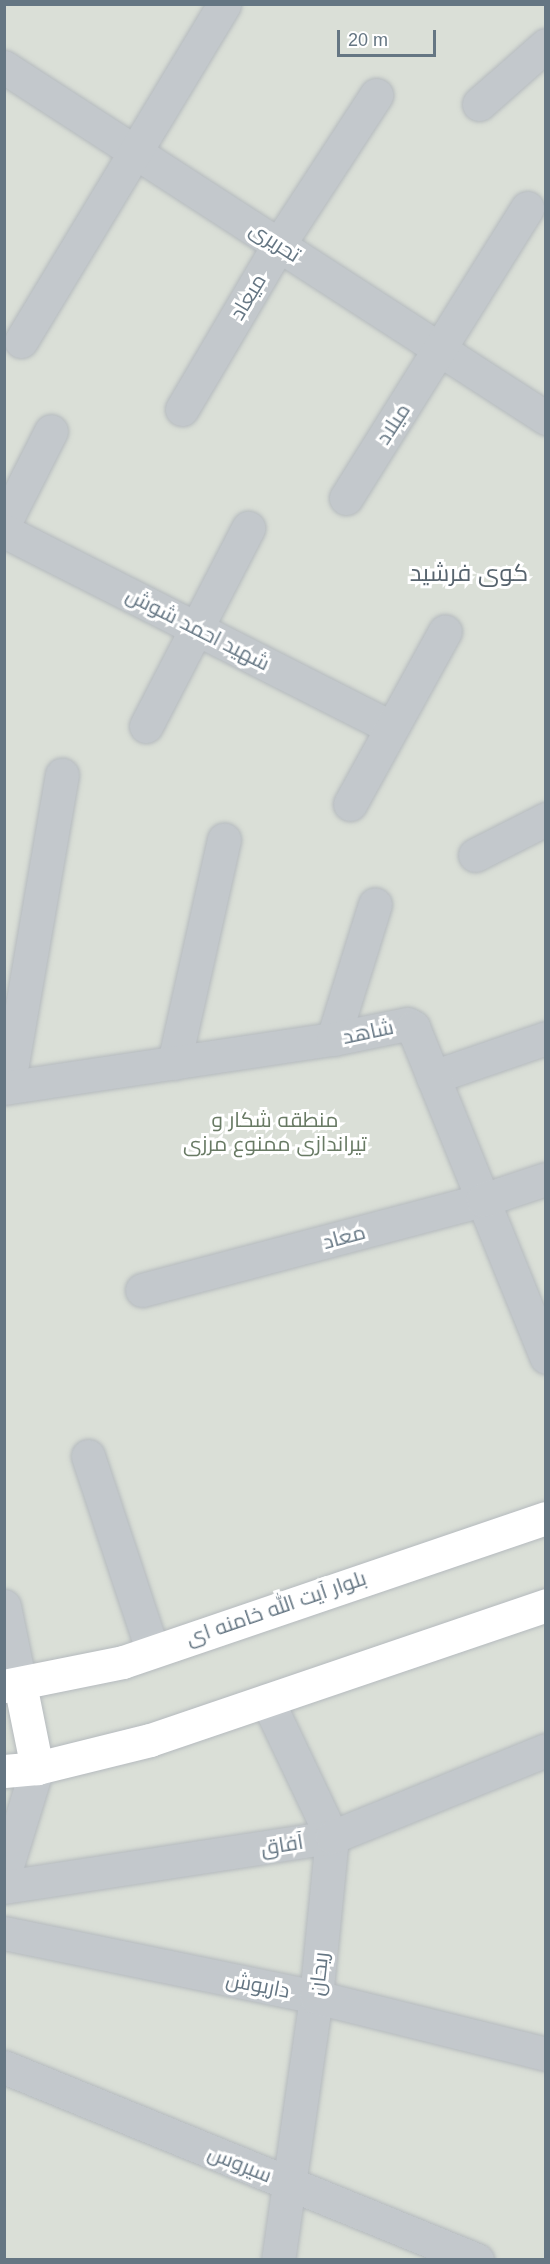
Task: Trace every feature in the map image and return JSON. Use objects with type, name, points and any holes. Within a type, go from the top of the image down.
[{"type":"main road","name":"بلوار آیت الله خامنه ای","points":[[12,1685],[123,1662],[152,1650],[546,1518]]},
{"type":"main road","points":[[4,1772],[37,1768],[150,1740],[267,1700],[543,1613]]},
{"type":"main road","points":[[12,1685],[37,1768]]},
{"type":"street","points":[[21,341],[134,149],[224,4]]},
{"type":"street","points":[[479,104],[546,45]]},
{"type":"street","name":"تحریری","points":[[4,67],[134,149],[546,418]]},
{"type":"street","name":"میعاد","points":[[182,409],[279,244],[376,95]]},
{"type":"street","name":"میلاد","points":[[346,498],[527,208]]},
{"type":"street","points":[[4,524],[51,431]]},
{"type":"street","points":[[146,726],[248,528]]},
{"type":"street","name":"شهید احمد شوش","points":[[4,531],[391,727]]},
{"type":"street","points":[[350,804],[445,631]]},
{"type":"street","points":[[6,1087],[62,775]]},
{"type":"street","points":[[475,855],[546,819]]},
{"type":"street","points":[[174,1063],[224,840]]},
{"type":"street","points":[[333,1039],[375,904]]},
{"type":"street","name":"شاهد","points":[[6,1087],[333,1039],[407,1024],[413,1027],[546,1357]]},
{"type":"street","points":[[433,1077],[546,1038]]},
{"type":"street","name":"معاد","points":[[142,1290],[483,1200],[546,1179]]},
{"type":"street","points":[[88,1456],[152,1650]]},
{"type":"street","points":[[4,1606],[12,1685]]},
{"type":"street","points":[[267,1700],[332,1837]]},
{"type":"street","name":"آفاق","points":[[4,1887],[332,1837],[546,1750]]},
{"type":"street","points":[[4,1875],[37,1768]]},
{"type":"street","name":"ریحان","points":[[278,2259],[316,1997],[332,1837]]},
{"type":"street","name":"داریوش","points":[[4,1933],[316,1997],[546,2054]]},
{"type":"street","name":"سیروس","points":[[4,2067],[477,2259]]},
{"type":"green space","name":"منطقه شکار و تیراندازی ممنوع مرزی","points":[[5,5],[545,5],[545,2259],[5,2259]]},
{"type":"district","name":"کوی فرشید","points":[[469,573]]}]
